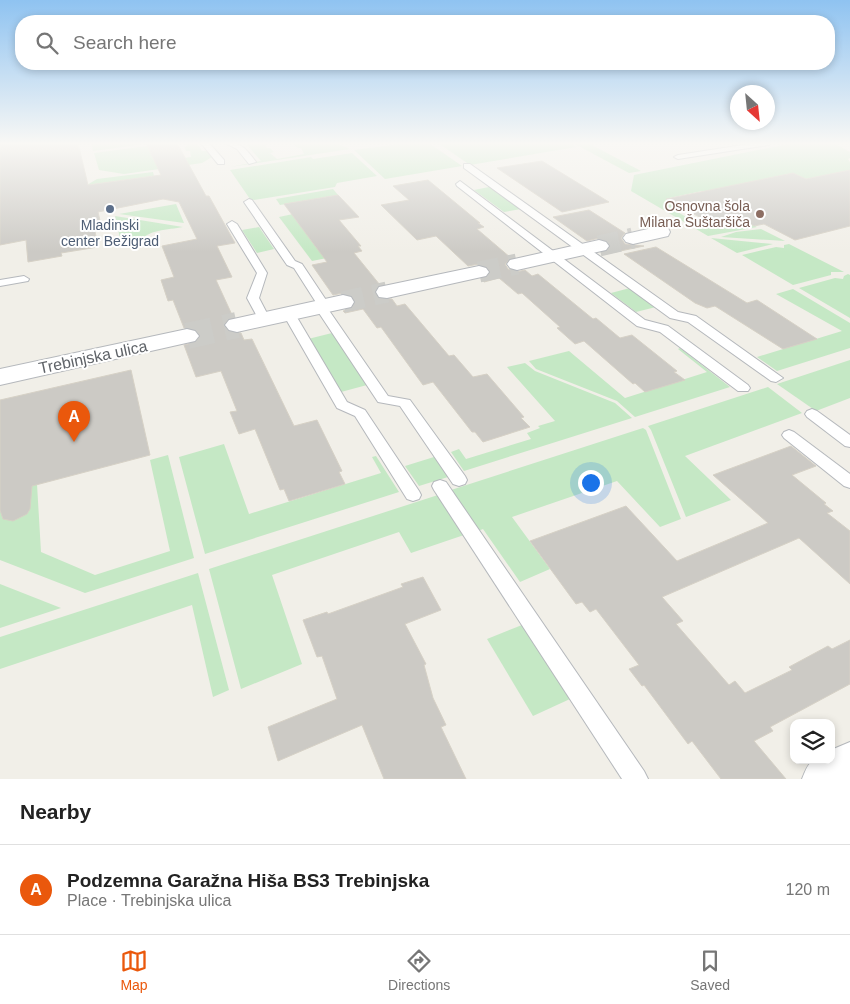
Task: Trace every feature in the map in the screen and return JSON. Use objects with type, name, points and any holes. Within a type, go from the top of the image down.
[{"type":"street","points":[[633,238],[661,232]]},
{"type":"street","points":[[517,264],[591,248]]},
{"type":"street","points":[[386,292],[479,272]]},
{"type":"street","points":[[236,325],[329,305]]},
{"type":"street","name":"Trebinjska ulica","points":[[0,377],[187,336]]},
{"type":"street","points":[[824,779],[850,764]]},
{"type":"lane","points":[[486,179],[591,248],[674,316],[692,319],[776,378]]},
{"type":"lane","points":[[460,184],[642,323],[664,328],[743,388]]},
{"type":"lane","points":[[249,202],[292,263],[298,266],[329,305],[383,399],[404,403],[460,480]]},
{"type":"lane","points":[[232,224],[262,273],[253,298],[264,319]]},
{"type":"lane","points":[[0,283],[24,279]]},
{"type":"lane","points":[[289,314],[342,404],[360,413],[413,495]]},
{"type":"lane","points":[[812,414],[850,442]]},
{"type":"lane","points":[[790,435],[850,482]]},
{"type":"lane","points":[[440,486],[636,779]]},
{"type":"green space","points":[[96,179],[129,179],[87,185]]},
{"type":"green space","points":[[236,179],[358,179],[337,183],[335,187],[254,200],[250,199]]},
{"type":"green space","points":[[633,179],[763,179],[715,198],[702,191],[669,198],[684,206],[672,209],[692,220],[704,217],[721,227],[746,221],[757,227],[708,236],[631,191]]},
{"type":"green space","points":[[489,187],[521,209],[504,212],[474,190]]},
{"type":"green space","points":[[333,189],[338,195],[280,205],[276,199]]},
{"type":"green space","points":[[176,204],[184,223],[119,214]]},
{"type":"green space","points":[[293,214],[298,223],[302,223],[327,258],[312,261],[279,217]]},
{"type":"green space","points":[[115,216],[183,227],[152,233],[143,238],[139,243],[122,247]]},
{"type":"green space","points":[[259,227],[274,249],[257,253],[242,230]]},
{"type":"green space","points":[[761,229],[785,241],[721,237],[736,232]]},
{"type":"green space","points":[[711,238],[773,244],[737,253]]},
{"type":"green space","points":[[789,244],[844,272],[831,272],[831,275],[793,285],[742,255],[776,247],[784,248],[784,245]]},
{"type":"green space","points":[[848,274],[850,275],[850,318],[799,288],[835,278],[843,279]]},
{"type":"green space","points":[[630,288],[656,307],[636,312],[611,293]]},
{"type":"green space","points":[[793,289],[850,323],[850,348],[777,371],[757,357],[842,331],[776,294]]},
{"type":"green space","points":[[332,333],[367,385],[341,392],[308,339]]},
{"type":"green space","points":[[680,348],[730,387],[635,417],[617,401],[536,369],[529,361],[569,351],[625,398],[707,372],[678,349]]},
{"type":"green space","points":[[850,360],[850,398],[816,411],[777,384]]},
{"type":"green space","points":[[525,363],[535,371],[615,403],[632,418],[464,471],[451,452],[459,449],[466,459],[531,439],[527,433],[540,428],[538,426],[555,421],[507,367]]},
{"type":"green space","points":[[768,387],[802,413],[685,456],[731,500],[686,517],[648,426]]},
{"type":"green space","points":[[643,428],[646,430],[681,519],[660,527],[617,481],[512,517],[550,569],[520,582],[483,529],[478,531],[451,490]]},
{"type":"green space","points":[[224,444],[249,514],[381,473],[372,457],[376,456],[399,492],[205,554],[179,457]]},
{"type":"green space","points":[[168,455],[194,558],[85,593],[0,560],[0,494],[37,484],[41,552],[95,575],[170,551],[150,460]]},
{"type":"green space","points":[[434,457],[448,477],[419,486],[405,466]]},
{"type":"green space","points":[[438,495],[464,535],[411,553],[399,532],[272,575],[302,664],[241,689],[209,569]]},
{"type":"green space","points":[[198,573],[229,690],[213,697],[192,605],[0,669],[0,637]]},
{"type":"green space","points":[[0,584],[61,608],[0,628]]},
{"type":"green space","points":[[522,625],[570,699],[533,716],[487,639]]},
{"type":"building","points":[[0,179],[87,179],[88,185],[129,179],[197,179],[206,196],[209,196],[235,243],[217,246],[232,277],[216,280],[233,317],[228,319],[224,326],[229,332],[241,333],[244,340],[252,339],[294,426],[317,420],[342,471],[339,472],[345,484],[289,501],[284,489],[280,490],[255,429],[239,434],[230,412],[237,411],[221,371],[196,377],[184,345],[196,342],[200,335],[195,329],[184,328],[173,300],[168,301],[161,280],[174,277],[162,246],[197,239],[179,202],[163,199],[98,212],[101,225],[94,226],[98,247],[61,253],[62,256],[28,262],[26,240],[0,245]]},
{"type":"building","points":[[514,179],[572,179],[609,202],[562,212]]},
{"type":"building","points":[[762,179],[850,179],[850,226],[795,240],[764,224],[754,226],[746,221],[718,227],[666,199]]},
{"type":"building","points":[[428,180],[484,227],[477,229],[511,258],[505,264],[508,269],[516,272],[525,270],[532,276],[538,274],[593,319],[596,318],[620,338],[632,335],[677,371],[674,372],[685,380],[645,392],[635,383],[633,384],[584,341],[575,344],[557,328],[560,327],[522,293],[518,294],[499,278],[484,282],[482,279],[488,277],[491,272],[487,266],[479,264],[468,266],[436,236],[417,240],[381,205],[409,200],[393,186]]},
{"type":"building","points":[[338,195],[359,217],[339,220],[361,246],[358,246],[362,251],[354,253],[380,285],[374,291],[377,298],[392,299],[397,306],[405,304],[449,356],[454,355],[473,377],[487,374],[524,417],[521,418],[530,427],[483,442],[475,432],[472,432],[433,382],[423,385],[381,327],[377,328],[363,309],[345,313],[343,311],[353,308],[356,301],[351,295],[343,293],[333,295],[312,265],[327,262],[284,204]]},
{"type":"building","points":[[589,210],[625,233],[621,238],[625,244],[644,246],[606,254],[604,252],[608,251],[611,246],[608,241],[599,238],[587,241],[553,217]]},
{"type":"building","points":[[656,247],[747,303],[757,300],[817,339],[783,349],[715,306],[707,308],[695,303],[624,254]]},
{"type":"building","points":[[131,370],[150,455],[32,486],[30,509],[27,514],[13,521],[3,519],[0,510],[0,400]]},
{"type":"building","points":[[791,446],[816,466],[792,475],[826,503],[824,504],[833,511],[827,513],[850,531],[850,584],[799,538],[662,597],[683,621],[676,624],[729,685],[735,681],[745,693],[792,670],[789,667],[828,646],[832,649],[850,640],[850,684],[770,727],[773,731],[754,741],[786,779],[721,779],[692,741],[688,744],[644,685],[642,686],[629,669],[639,665],[596,609],[590,612],[582,602],[576,604],[530,541],[626,506],[677,561],[768,523],[713,475]]},
{"type":"building","points":[[423,577],[441,610],[405,624],[426,664],[424,665],[433,698],[446,725],[441,727],[466,779],[384,779],[362,725],[278,761],[268,727],[337,699],[322,656],[317,657],[303,620],[327,612],[328,614],[403,587],[401,584]]},
{"type":"tunnel","points":[[599,246],[633,238]]},
{"type":"tunnel","points":[[479,272],[517,264]]},
{"type":"tunnel","points":[[343,302],[387,292]]},
{"type":"tunnel","points":[[187,336],[237,325]]},
{"type":"place","name":"Mladinski center Bežigrad","points":[[110,209]]},
{"type":"place","name":"Osnovna šola Milana Šuštaršiča","points":[[760,214]]},
{"type":"place","name":"Podzemna Garažna Hiša BS3 Trebinjska","points":[[74,442]]}]
